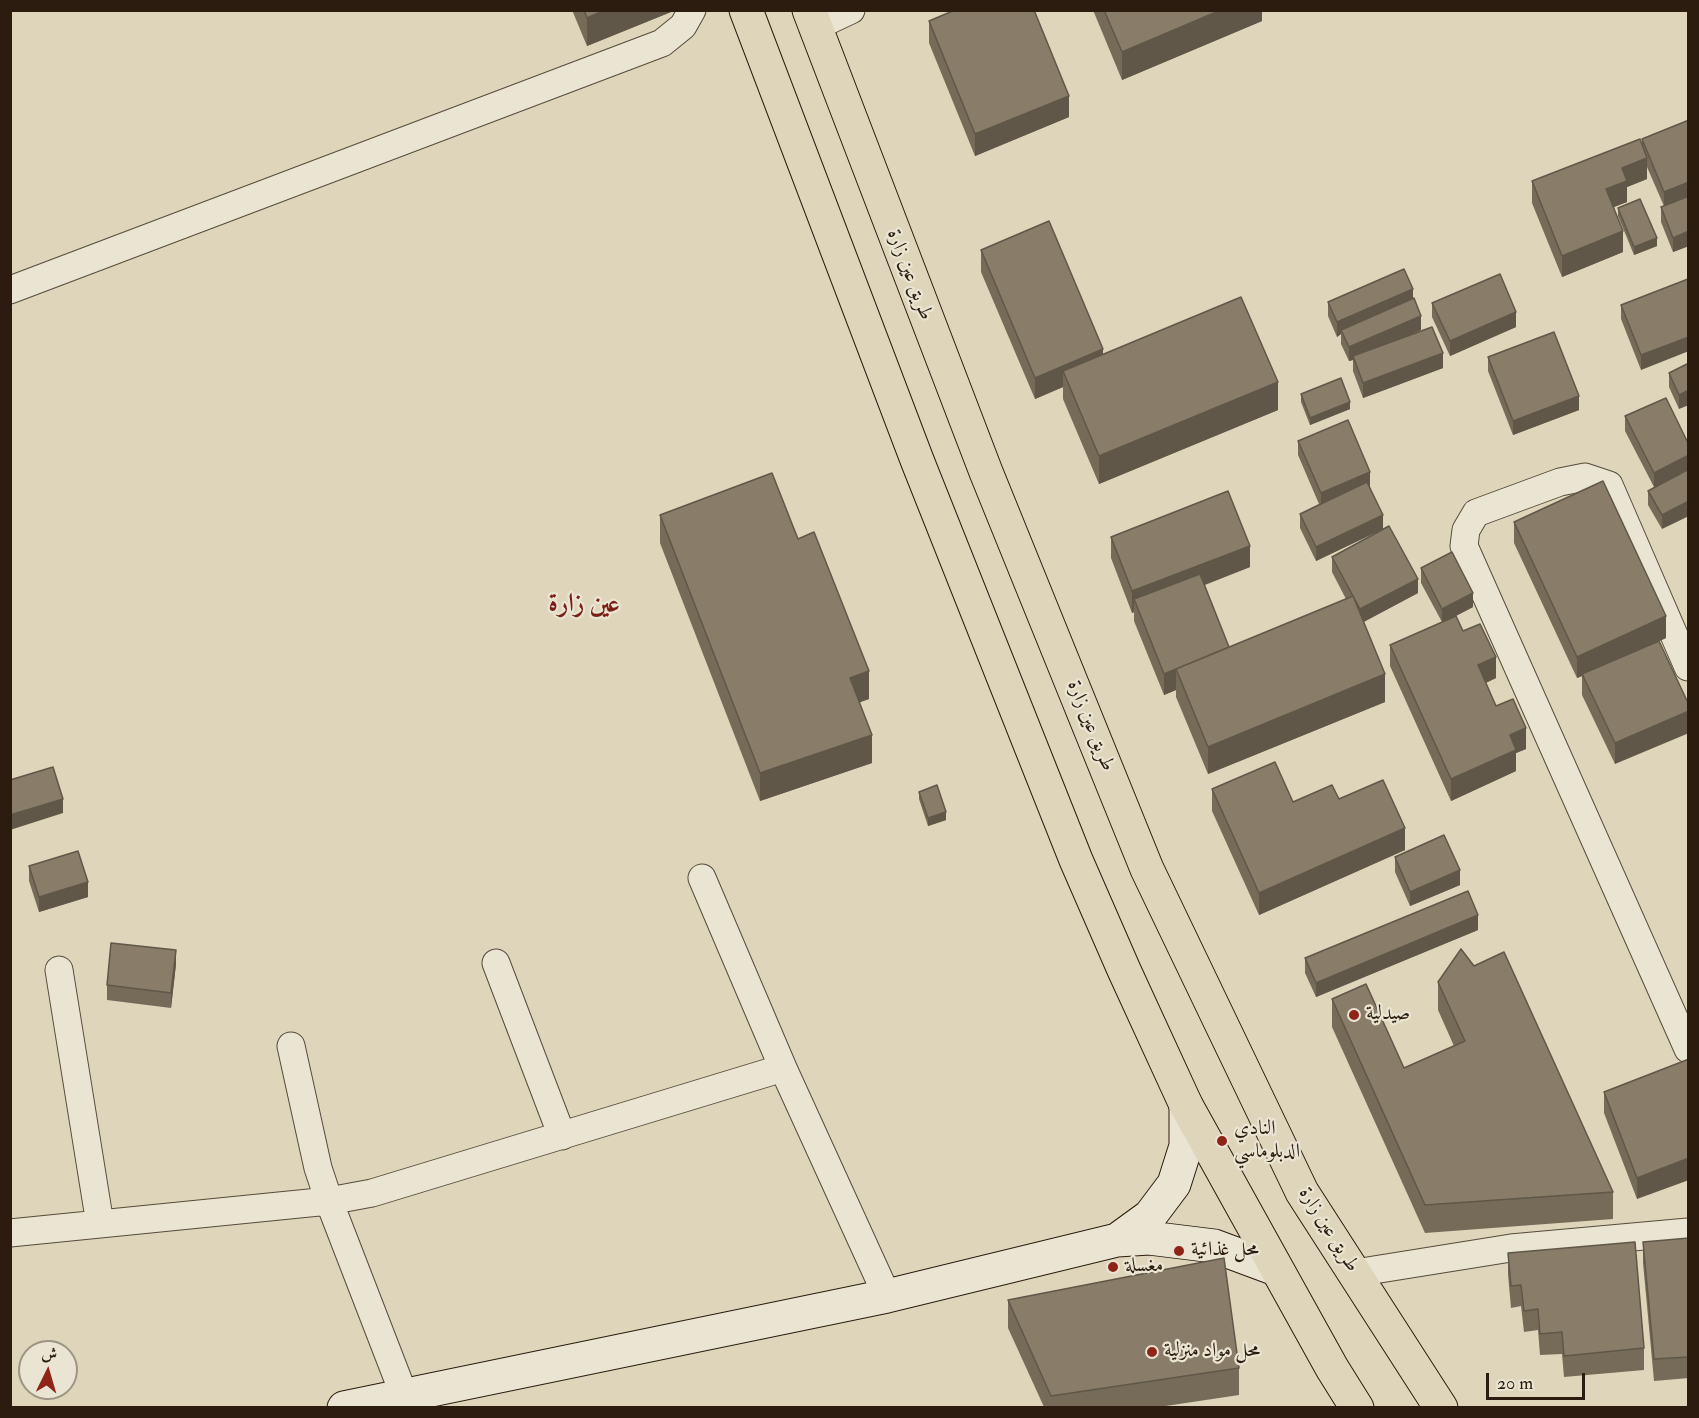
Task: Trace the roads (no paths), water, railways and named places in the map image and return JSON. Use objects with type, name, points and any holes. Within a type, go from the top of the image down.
[{"type":"main road","points":[[746,10],[917,460],[1076,860],[1186,1105],[1332,1368],[1357,1407]]},
{"type":"main road","name":"طريق عين زارة","points":[[812,19],[986,472],[1148,869],[1302,1192],[1441,1407]]},
{"type":"main road","points":[[1117,1240],[1150,1216],[1174,1184],[1186,1146],[1186,1105]]},
{"type":"main road","points":[[344,1407],[887,1296],[1117,1240],[1149,1238],[1214,1246],[1276,1269]]},
{"type":"street","points":[[10,290],[662,43],[684,26],[692,10]]},
{"type":"street","points":[[812,19],[851,10]]},
{"type":"street","points":[[1689,667],[1609,485],[1585,477],[1560,482],[1476,513],[1466,530],[1464,546],[1689,1049]]},
{"type":"street","points":[[702,878],[783,1068],[887,1296]]},
{"type":"street","points":[[496,963],[562,1136]]},
{"type":"street","points":[[59,970],[100,1224]]},
{"type":"street","points":[[291,1046],[318,1168],[404,1395]]},
{"type":"street","points":[[10,1233],[329,1201],[372,1193],[783,1068]]},
{"type":"street","points":[[1355,1273],[1511,1248],[1689,1232]]},
{"type":"place","name":"صيدلية","points":[[1354,1015]]},
{"type":"place","name":"النادي الدبلوماسي","points":[[1222,1141]]},
{"type":"place","name":"محل غذائية","points":[[1179,1251]]},
{"type":"place","name":"مغسلة","points":[[1113,1267]]},
{"type":"place","name":"محل مواد منزلية","points":[[1152,1352]]},
{"type":"district","name":"عين زارة","points":[[584,605]]}]
